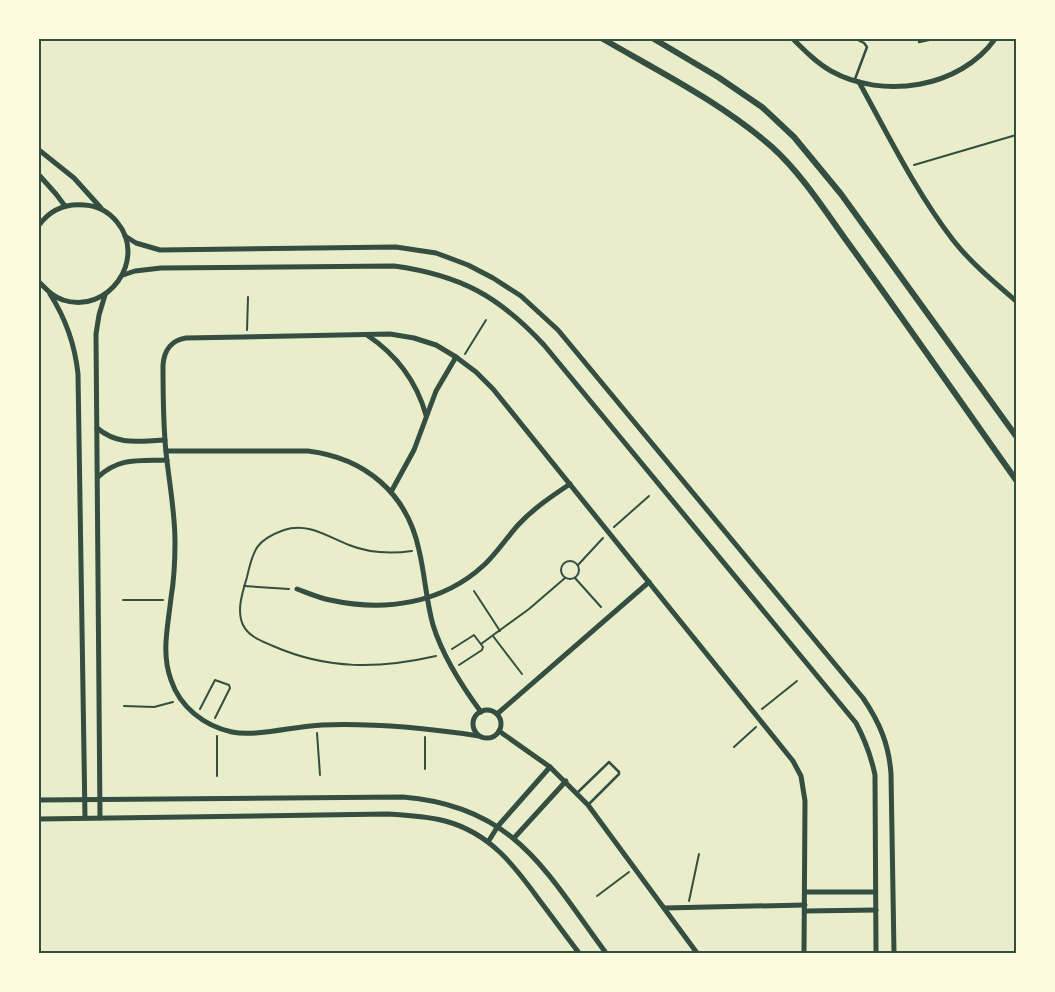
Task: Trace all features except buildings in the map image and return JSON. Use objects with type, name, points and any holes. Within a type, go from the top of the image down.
[{"type":"street","points":[[603,39],[737,119],[774,149],[804,182],[907,324],[1016,480]]},
{"type":"street","points":[[654,39],[718,77],[762,107],[794,138],[836,188],[1016,436]]},
{"type":"street","points":[[794,39],[818,62],[832,71],[857,82],[884,87],[914,86],[942,78],[968,64],[995,39]]},
{"type":"street","points":[[857,82],[938,219],[953,240],[970,260],[1016,301]]},
{"type":"street","points":[[39,150],[74,178],[103,210]]},
{"type":"street","points":[[39,176],[56,194],[64,206]]},
{"type":"street","points":[[39,225],[44,218],[64,206],[75,204],[92,205],[113,217],[125,236],[128,250],[123,276],[105,294],[92,300],[78,302],[63,300],[50,294]]},
{"type":"street","points":[[125,236],[136,243],[160,250],[396,248],[436,253],[468,265],[493,278],[521,296],[558,330],[875,715],[884,734],[889,754],[894,953]]},
{"type":"street","points":[[123,276],[134,271],[161,268],[394,266],[423,270],[451,278],[478,290],[510,311],[525,324],[856,723],[871,757],[874,775],[876,953]]},
{"type":"street","points":[[39,282],[50,294],[69,331],[74,345],[78,374],[85,818]]},
{"type":"street","points":[[100,818],[96,334],[105,294]]},
{"type":"street","points":[[480,736],[474,724],[477,715],[489,710],[497,714],[501,722],[499,731],[493,736],[480,736],[425,728],[371,724],[316,725],[250,733],[232,732],[217,728],[196,715],[180,698],[171,681],[166,662],[165,642],[174,572],[174,516],[165,440],[163,359],[167,349],[176,341],[186,338],[390,334],[414,338],[436,345],[476,372],[570,484],[793,762],[803,784],[805,801],[804,953]]},
{"type":"street","points":[[367,335],[390,352],[409,375],[426,415]]},
{"type":"street","points":[[391,492],[414,450],[439,385],[459,359]]},
{"type":"street","points":[[97,428],[110,438],[123,442],[165,440]]},
{"type":"street","points":[[166,451],[322,452],[360,466],[381,482],[400,504],[414,531],[427,599],[434,627],[444,654],[465,691],[481,712]]},
{"type":"street","points":[[98,477],[115,464],[125,461],[167,460]]},
{"type":"street","points":[[297,589],[328,600],[361,606],[394,605],[427,599],[464,581],[476,572],[530,513],[570,484]]},
{"type":"street","points":[[497,714],[649,582]]},
{"type":"street","points":[[499,731],[550,767],[588,805],[698,953]]},
{"type":"street","points":[[488,842],[498,826],[550,767]]},
{"type":"street","points":[[514,838],[566,781]]},
{"type":"street","points":[[39,800],[403,797],[451,804],[476,814],[498,826],[514,838],[541,865],[606,953]]},
{"type":"street","points":[[39,819],[387,814],[421,816],[446,821],[470,831],[488,842],[511,862],[580,953]]},
{"type":"street","points":[[805,892],[876,892]]},
{"type":"street","points":[[664,908],[876,910]]},
{"type":"lane","points":[[856,39],[865,45],[866,50],[857,82]]},
{"type":"lane","points":[[919,42],[933,39]]},
{"type":"lane","points":[[577,793],[609,762],[619,772],[588,805]]},
{"type":"path","points":[[907,167],[1016,135]]},
{"type":"path","points":[[247,337],[248,298]]},
{"type":"path","points":[[459,359],[486,320]]},
{"type":"path","points":[[578,565],[609,532],[649,496]]},
{"type":"path","points":[[572,562],[578,565],[579,571],[575,578],[571,580],[564,578],[561,573],[564,564],[572,562]]},
{"type":"path","points":[[481,644],[529,609],[564,578]]},
{"type":"path","points":[[575,578],[601,607]]},
{"type":"path","points":[[244,586],[297,589]]},
{"type":"path","points":[[474,591],[500,631]]},
{"type":"path","points":[[123,600],[171,600]]},
{"type":"path","points":[[444,654],[474,635],[481,644],[482,650],[452,669]]},
{"type":"path","points":[[493,636],[522,674]]},
{"type":"path","points":[[196,715],[215,680],[229,685],[230,688],[212,725]]},
{"type":"path","points":[[756,714],[797,680]]},
{"type":"path","points":[[124,706],[160,706],[180,698]]},
{"type":"path","points":[[734,746],[762,722]]},
{"type":"path","points":[[316,725],[320,775]]},
{"type":"path","points":[[217,728],[217,776]]},
{"type":"path","points":[[425,728],[425,769]]},
{"type":"path","points":[[688,908],[699,854]]},
{"type":"path","points":[[597,896],[635,868]]}]
